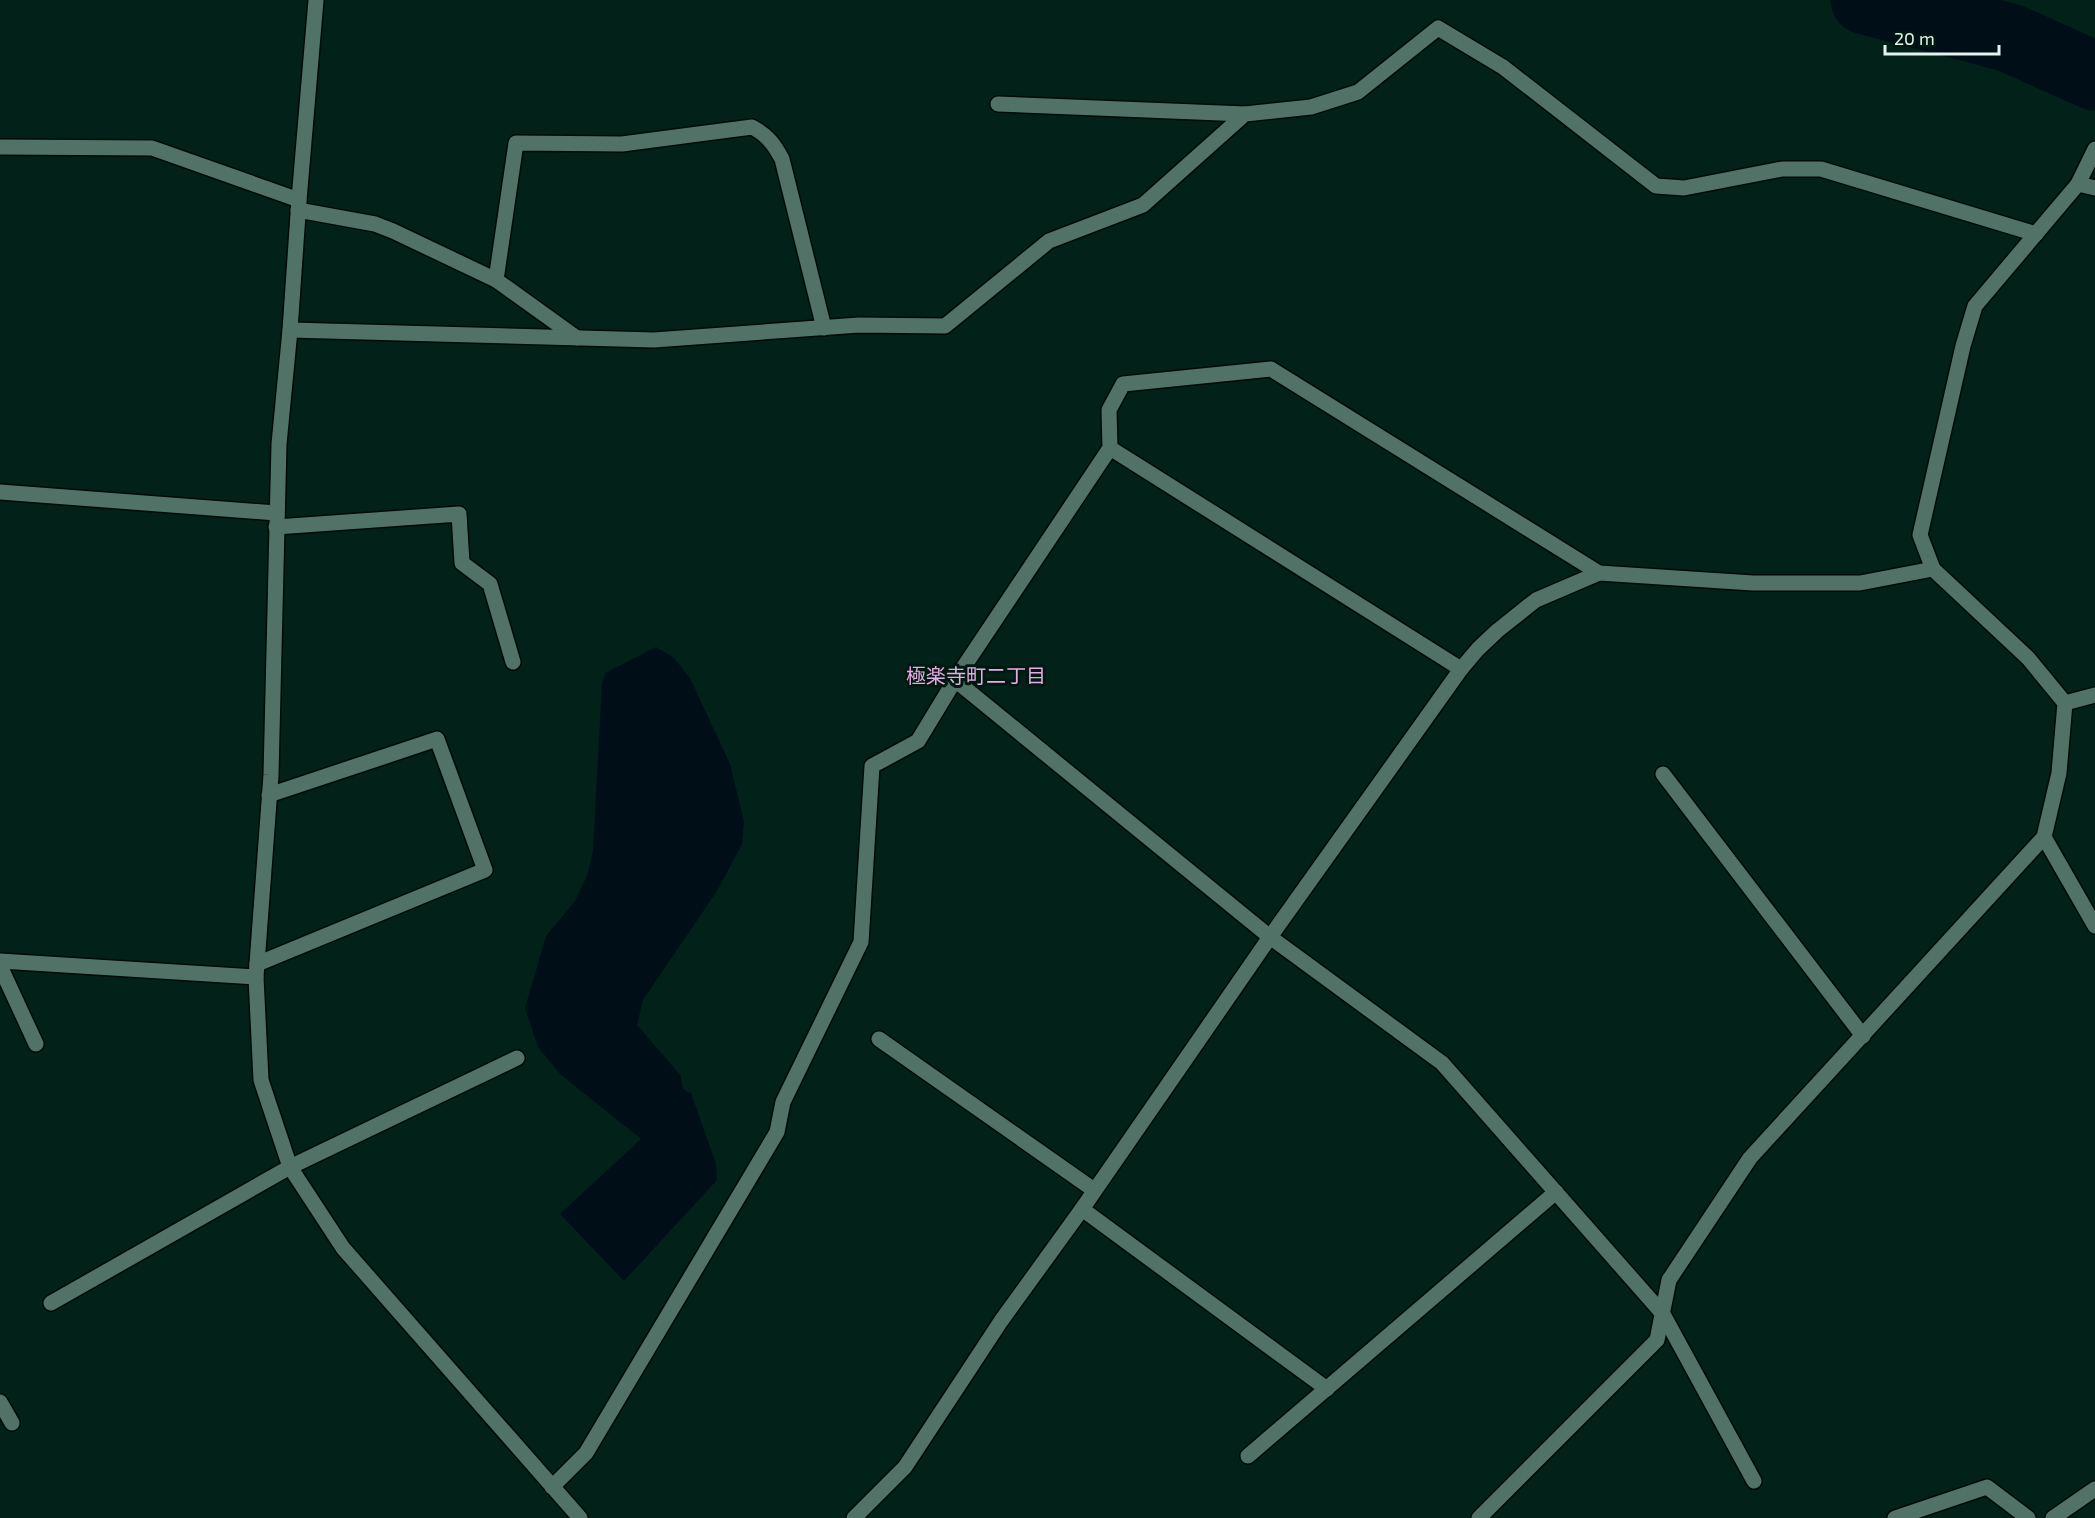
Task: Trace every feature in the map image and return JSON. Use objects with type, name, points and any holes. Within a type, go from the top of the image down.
[{"type":"street","points":[[316,0],[279,444],[269,795],[256,971],[261,1080],[290,1167],[343,1248],[580,1518]]},
{"type":"street","points":[[998,104],[1245,114],[1311,107],[1358,93],[1438,28],[1503,68],[1656,186],[1684,188],[1782,169],[1821,169],[2036,234]]},
{"type":"street","points":[[290,330],[654,340],[859,325],[945,326],[1049,241],[1143,205],[1245,114]]},
{"type":"street","points":[[496,280],[516,143],[622,144],[752,127],[763,133],[774,144],[782,159],[824,328]]},
{"type":"street","points":[[0,147],[152,148],[298,205],[375,224],[496,280],[577,338]]},
{"type":"street","points":[[1479,1518],[1657,1340],[1670,1280],[1750,1158],[2044,837],[2059,773],[2064,703],[2028,658],[1933,569],[1920,535],[1963,346],[1975,306],[2078,184],[2095,149]]},
{"type":"street","points":[[2078,184],[2095,188]]},
{"type":"street","points":[[552,1487],[586,1453],[777,1132],[783,1102],[861,942],[872,766],[918,741],[955,680],[1110,448],[1109,410],[1123,384],[1271,369],[1599,573]]},
{"type":"street","points":[[1110,448],[1461,669]]},
{"type":"street","points":[[0,492],[276,520],[459,514],[462,563],[490,584],[513,662]]},
{"type":"street","points":[[854,1518],[905,1467],[1001,1321],[1082,1209],[1270,937],[1461,669],[1497,631],[1536,600],[1599,573],[1754,583],[1860,583],[1933,569]]},
{"type":"street","points":[[955,680],[1270,937],[1442,1063],[1662,1314],[1754,1481]]},
{"type":"street","points":[[2064,703],[2095,695]]},
{"type":"street","points":[[0,961],[256,971],[485,870],[437,739],[269,795]]},
{"type":"street","points":[[1664,774],[1863,1036]]},
{"type":"street","points":[[2044,837],[2095,926]]},
{"type":"street","points":[[0,966],[36,1044]]},
{"type":"street","points":[[879,1039],[1094,1190]]},
{"type":"street","points":[[51,1303],[290,1167],[517,1058]]},
{"type":"street","points":[[1248,1456],[1556,1192]]},
{"type":"street","points":[[1082,1209],[1327,1389]]},
{"type":"street","points":[[0,1402],[12,1423]]},
{"type":"street","points":[[1895,1518],[1987,1487],[2028,1518]]},
{"type":"street","points":[[2053,1518],[2095,1488]]},
{"type":"shaded area","points":[[656,647],[673,657],[690,678],[730,764],[744,822],[742,844],[717,891],[643,1000],[637,1025],[681,1076],[684,1089],[691,1093],[716,1164],[717,1180],[624,1281],[560,1214],[641,1139],[560,1074],[538,1047],[525,1008],[546,936],[575,901],[587,876],[593,850],[602,684],[605,673]]},
{"type":"waterway","points":[[1865,0],[2010,38],[2095,76]]},
{"type":"district","name":"極楽寺町二丁目","points":[[976,676]]}]
